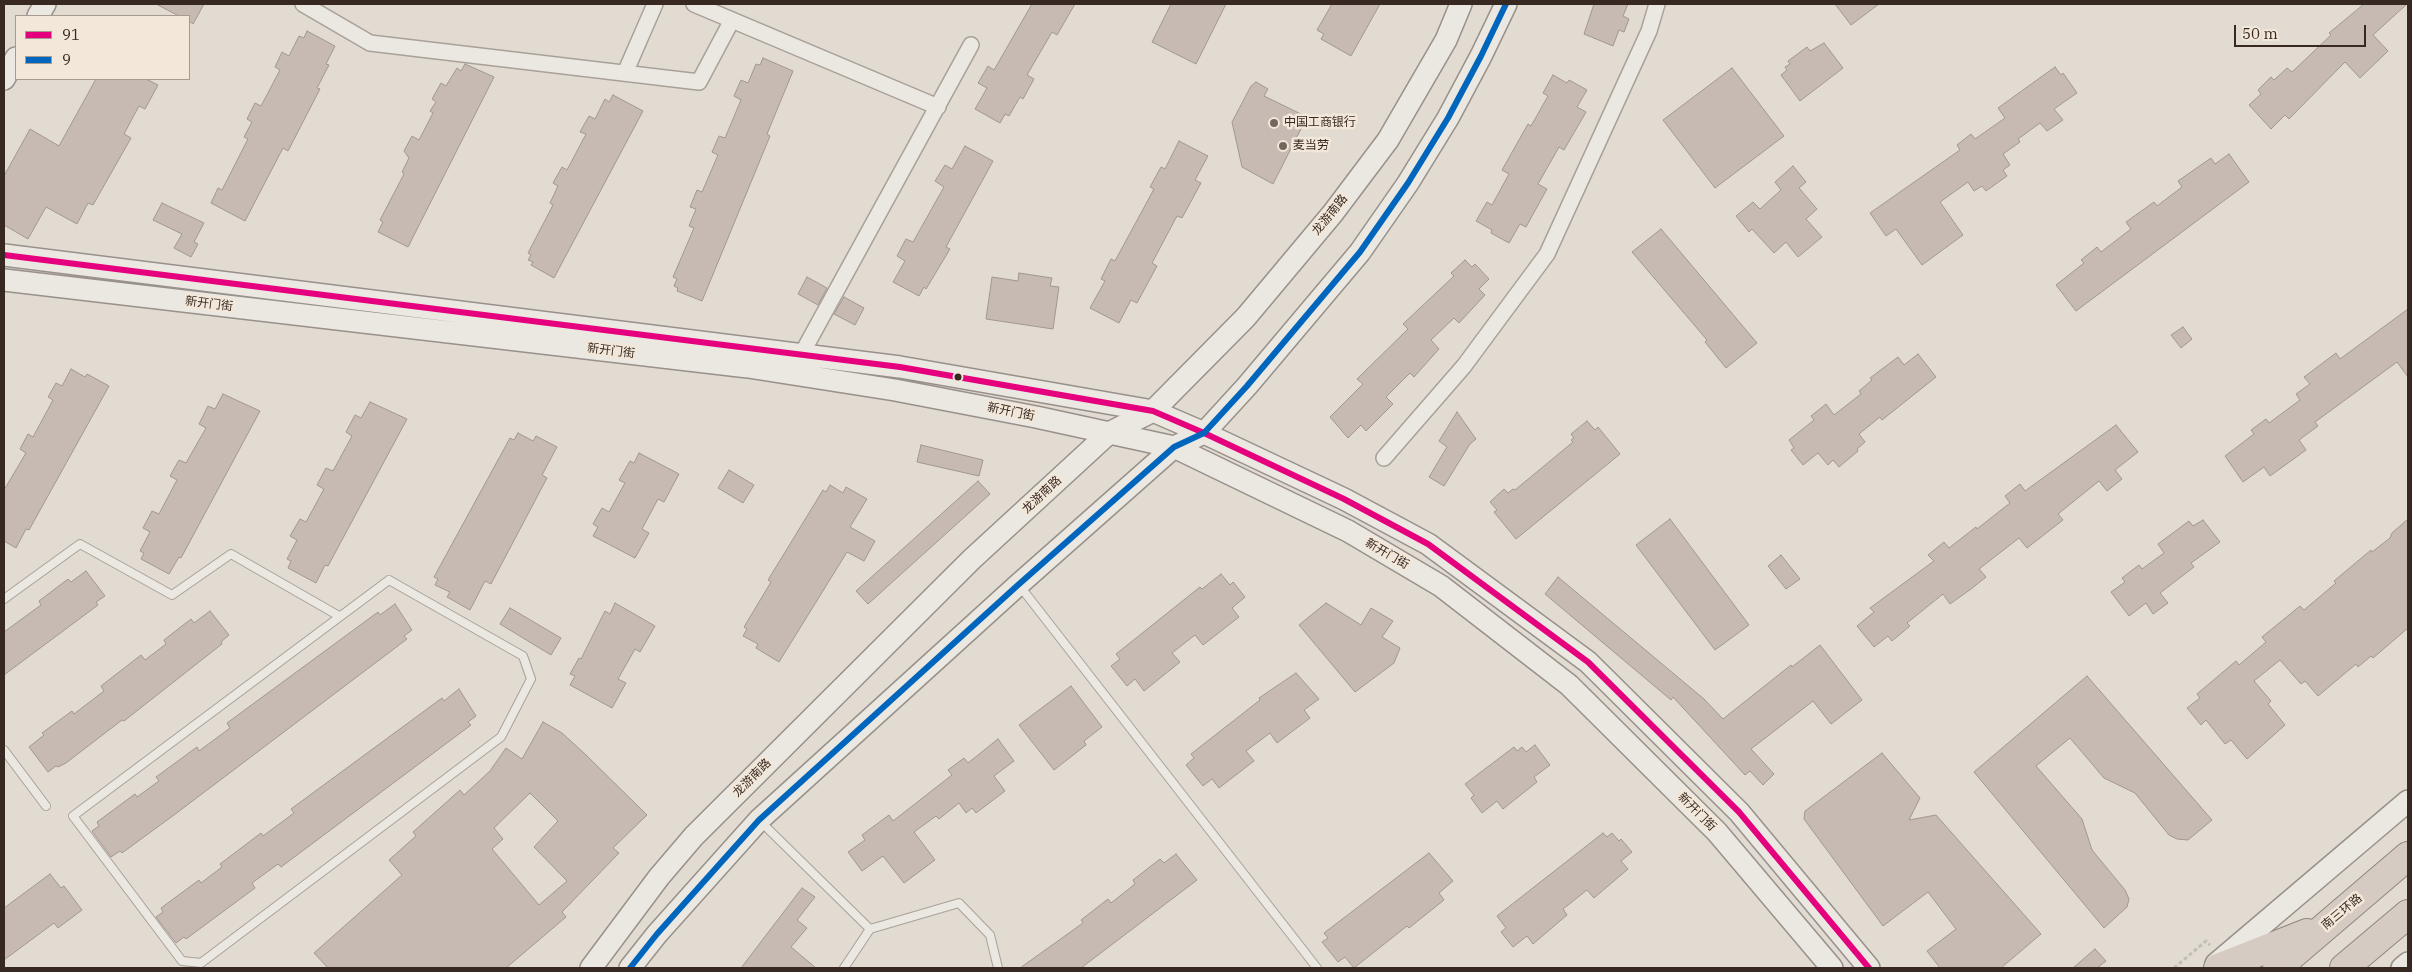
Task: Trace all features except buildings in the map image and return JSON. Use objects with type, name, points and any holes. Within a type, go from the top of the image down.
[{"type":"highway","name":"南三环路","points":[[2277,968],[2408,856]]},
{"type":"highway","points":[[2348,966],[2408,914]]},
{"type":"highway","points":[[2218,968],[2327,925]]},
{"type":"street","points":[[39,15],[45,4]]},
{"type":"street","points":[[303,4],[370,42],[699,82],[732,20]]},
{"type":"street","points":[[625,73],[655,4]]},
{"type":"street","points":[[694,4],[938,107]]},
{"type":"street","name":"龙游南路","points":[[591,968],[659,877],[694,836],[972,560],[1109,433],[1153,411],[1246,317],[1333,213],[1393,132],[1446,40],[1461,4]]},
{"type":"street","points":[[630,968],[657,934],[759,820],[1018,585],[1174,447],[1204,432],[1314,309],[1381,223],[1448,118],[1482,56],[1506,4]]},
{"type":"street","points":[[1384,458],[1464,366],[1547,254],[1649,31],[1657,4]]},
{"type":"street","points":[[800,356],[971,45]]},
{"type":"street","points":[[4,79],[15,60]]},
{"type":"street","name":"新开门街","points":[[4,255],[956,376],[1153,411],[1204,432],[1344,500],[1428,544],[1588,662],[1739,812],[1869,968]]},
{"type":"street","name":"新开门街","points":[[4,280],[748,367],[895,390],[1174,447],[1348,532],[1441,586],[1569,685],[1717,832],[1832,968]]},
{"type":"street","points":[[2211,968],[2408,801]]},
{"type":"street","points":[[2402,968],[2408,963]]},
{"type":"lane","points":[[4,599],[80,544],[172,596],[231,554],[339,616]]},
{"type":"lane","points":[[389,580],[523,656],[531,679],[501,737],[201,962],[182,961],[73,816],[339,616],[389,580]]},
{"type":"lane","points":[[1018,585],[1317,968]]},
{"type":"lane","points":[[4,750],[46,806]]},
{"type":"lane","points":[[759,820],[870,929]]},
{"type":"lane","points":[[844,968],[870,929],[959,903],[990,936],[998,968]]},
{"type":"path","points":[[2174,968],[2206,942]]},
{"type":"transit line","name":"9","points":[[630,968],[657,934],[759,820],[1018,585],[1174,447],[1204,433],[1247,386],[1360,252],[1408,183],[1448,118],[1506,4]]},
{"type":"transit line","name":"91","points":[[4,255],[900,367],[1153,411],[1344,499],[1428,544],[1588,662],[1739,812],[1869,968]]},
{"type":"place","name":"中国工商银行","points":[[1274,123]]},
{"type":"place","name":"麦当劳","points":[[1283,146]]}]
